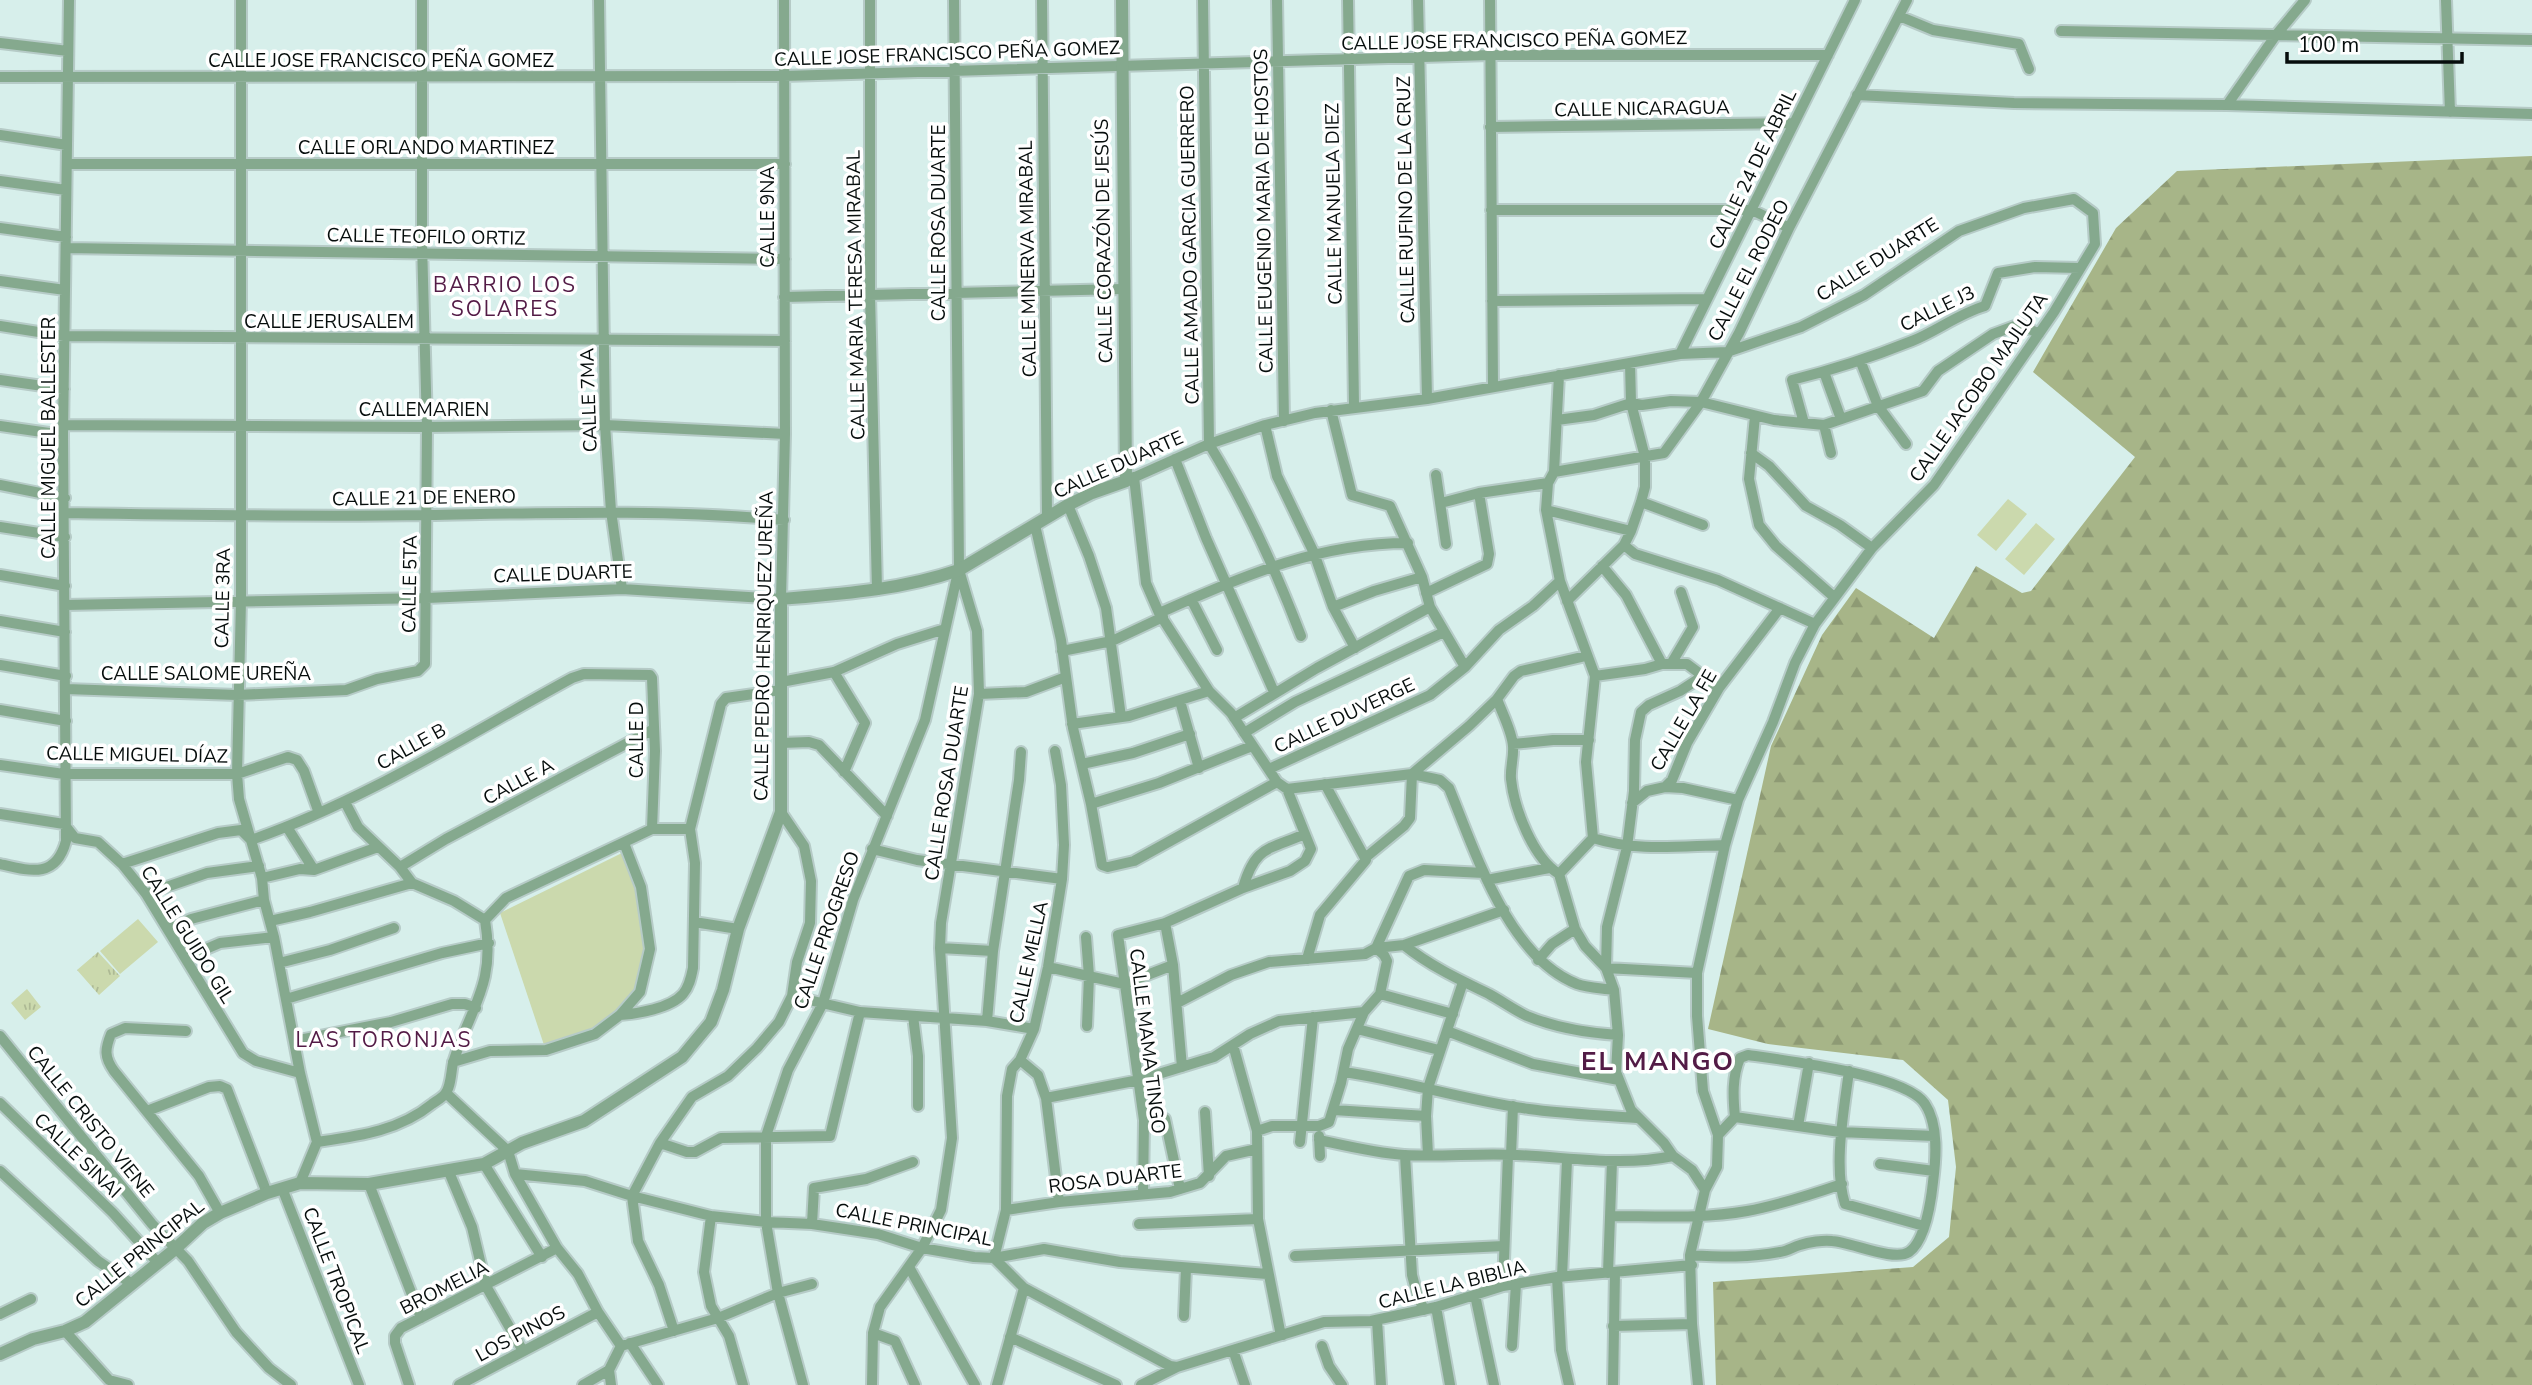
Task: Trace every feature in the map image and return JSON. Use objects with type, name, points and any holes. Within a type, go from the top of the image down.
[{"type":"street","name":"CALLE MIGUEL BALLESTER","points":[[0,864],[30,871],[48,869],[62,855],[66,841],[63,430],[69,0]]},
{"type":"street","name":"CALLE 3RA","points":[[241,0],[241,600],[237,774],[239,799],[261,872],[264,900],[317,1142]]},
{"type":"street","name":"CALLE 5TA","points":[[422,0],[428,515],[425,664]]},
{"type":"street","name":"CALLE 7MA","points":[[599,0],[605,425],[611,511],[622,589]]},
{"type":"street","name":"CALLE 9NA","points":[[784,0],[785,434]]},
{"type":"street","name":"CALLE MARIA TERESA MIRABAL","points":[[870,0],[870,295],[877,590]]},
{"type":"street","name":"CALLE ROSA DUARTE","points":[[872,1385],[873,1333],[880,1307],[922,1248],[941,1210],[952,1138],[940,948],[941,923],[979,694],[977,631],[959,570],[954,0]]},
{"type":"street","name":"CALLE MINERVA MIRABAL","points":[[1042,0],[1047,517]]},
{"type":"street","name":"CALLE CORAZÓN DE JESÚS","points":[[1122,0],[1123,289],[1130,479]]},
{"type":"street","name":"CALLE AMADO GARCIA GUERRERO","points":[[1203,0],[1209,444]]},
{"type":"street","name":"CALLE EUGENIO MARIA DE HOSTOS","points":[[1278,0],[1284,421]]},
{"type":"street","name":"CALLE MANUELA DIEZ","points":[[1348,0],[1354,407]]},
{"type":"street","name":"CALLE RUFINO DE LA CRUZ","points":[[1418,0],[1427,399]]},
{"type":"street","points":[[1490,0],[1493,386]]},
{"type":"street","name":"CALLE 24 DE ABRIL","points":[[1679,354],[1855,0]]},
{"type":"street","name":"CALLE EL RODEO","points":[[1555,472],[1664,453],[1700,402],[1739,333],[1789,228],[1907,0]]},
{"type":"street","points":[[2227,105],[2276,35],[2305,0]]},
{"type":"street","points":[[2446,0],[2450,112]]},
{"type":"street","points":[[1899,16],[1933,30],[2019,44],[2029,69]]},
{"type":"street","points":[[2061,31],[2532,40]]},
{"type":"street","points":[[0,43],[68,51]]},
{"type":"street","name":"CALLE JOSE FRANCISCO PEÑA GOMEZ","points":[[0,77],[784,76],[1490,55],[1828,55]]},
{"type":"street","points":[[1857,96],[2067,104],[2227,105],[2532,114]]},
{"type":"street","name":"CALLE NICARAGUA","points":[[1490,127],[1794,123]]},
{"type":"street","points":[[0,135],[67,145]]},
{"type":"street","name":"CALLE ORLANDO MARTINEZ","points":[[67,164],[785,164]]},
{"type":"street","points":[[0,181],[66,190]]},
{"type":"street","name":"CALLE DUARTE","points":[[65,605],[428,598],[622,589],[781,599],[877,590],[919,582],[959,570],[1092,493],[1209,444],[1265,425],[1331,410],[1427,399],[1679,354],[1727,352],[1801,327],[1864,295],[1959,231],[2024,208],[2074,199]]},
{"type":"street","name":"CALLE JACOBO MAJLUTA","points":[[1698,1385],[1692,1324],[1691,1260],[1698,1215],[1705,1190],[1717,1167],[1718,1135],[1703,1091],[1697,1016],[1697,973],[1725,845],[1738,800],[1773,722],[1795,663],[1815,624],[1872,548],[1934,485],[2039,334],[2095,244],[2093,213],[2074,199]]},
{"type":"street","points":[[1491,210],[1752,210],[1789,228]]},
{"type":"street","name":"CALLE TEOFILO ORTIZ","points":[[0,228],[66,243],[241,251],[785,259]]},
{"type":"street","name":"CALLE J3","points":[[1804,423],[1792,380],[1824,372],[1914,340],[1947,321],[1985,306],[1998,273],[2035,267],[2080,268]]},
{"type":"street","points":[[0,281],[65,290]]},
{"type":"street","points":[[784,297],[1123,289]]},
{"type":"street","points":[[1492,301],[1707,299]]},
{"type":"street","points":[[1557,420],[1594,415],[1630,403],[1642,405],[1671,401],[1700,402],[1755,416],[1824,425],[1923,391],[1938,371],[1993,334],[2020,324],[2039,334]]},
{"type":"street","name":"CALLE JERUSALEM","points":[[0,326],[65,336],[785,341]]},
{"type":"street","points":[[1860,360],[1878,407],[1906,444]]},
{"type":"street","points":[[1567,600],[1624,545],[1632,531],[1645,487],[1644,457],[1630,403],[1630,363]]},
{"type":"street","points":[[1824,372],[1841,419]]},
{"type":"street","points":[[1559,375],[1555,472],[1548,482],[1546,510],[1560,581],[1595,676],[1586,762],[1593,838]]},
{"type":"street","points":[[0,380],[64,390]]},
{"type":"street","points":[[1331,410],[1352,495],[1390,506],[1422,577],[1430,607],[1465,667]]},
{"type":"street","points":[[1755,416],[1749,479],[1759,525],[1776,546],[1834,597]]},
{"type":"street","name":"CALLEMARIEN","points":[[0,426],[63,430],[241,426],[605,425],[785,434]]},
{"type":"street","points":[[1265,425],[1277,476],[1314,553],[1333,607],[1355,648]]},
{"type":"street","points":[[1824,425],[1830,453]]},
{"type":"street","name":"CALLE PEDRO HENRIQUEZ UREÑA","points":[[508,1152],[522,1143],[584,1121],[682,1057],[712,1022],[738,929],[781,812],[781,599],[785,434]]},
{"type":"street","points":[[1209,444],[1227,473],[1274,566],[1301,636]]},
{"type":"street","points":[[1751,453],[1769,466],[1806,506],[1840,525],[1872,548]]},
{"type":"street","points":[[1175,459],[1274,692]]},
{"type":"street","points":[[1436,475],[1446,544]]},
{"type":"street","points":[[1130,479],[1146,583],[1161,615],[1209,691],[1234,718],[1277,782],[1287,789],[1311,850],[1305,861],[1290,871],[1243,888],[1165,923],[1173,965],[1181,1067]]},
{"type":"street","points":[[1441,503],[1479,493],[1548,482]]},
{"type":"street","points":[[0,485],[65,498]]},
{"type":"street","points":[[1426,593],[1487,564],[1489,554],[1479,493]]},
{"type":"street","points":[[1641,502],[1703,525]]},
{"type":"street","points":[[1068,505],[1106,608],[1121,717]]},
{"type":"street","points":[[1546,510],[1632,531]]},
{"type":"street","name":"CALLE 21 DE ENERO","points":[[65,513],[241,516],[611,511],[784,520]]},
{"type":"street","points":[[1035,525],[1062,651],[1072,724],[1102,865],[1108,867],[1134,861],[1277,782]]},
{"type":"street","points":[[0,527],[65,537]]},
{"type":"street","points":[[1062,651],[1112,641],[1227,583],[1314,553],[1408,543]]},
{"type":"street","points":[[1624,545],[1635,554],[1718,580],[1815,624]]},
{"type":"street","points":[[1602,566],[1626,595],[1667,664]]},
{"type":"street","name":"CALLE PROGRESO","points":[[803,1385],[778,1293],[766,1222],[766,1136],[788,1070],[823,1003],[853,900],[925,720],[959,570]]},
{"type":"street","points":[[0,575],[65,586]]},
{"type":"street","points":[[1333,607],[1422,577]]},
{"type":"street","name":"CALLE DUVERGE","points":[[1269,769],[1430,695],[1465,667],[1499,630],[1534,606],[1560,581]]},
{"type":"street","points":[[1667,664],[1693,627],[1681,592]]},
{"type":"street","points":[[1191,599],[1216,650]]},
{"type":"street","points":[[1234,718],[1274,692],[1430,607]]},
{"type":"street","name":"CALLE LA FE","points":[[1632,803],[1647,791],[1665,787],[1672,780],[1687,743],[1719,688],[1780,608]]},
{"type":"street","points":[[0,621],[65,632]]},
{"type":"street","points":[[620,1015],[642,1013],[681,997],[689,985],[693,968],[695,863],[690,829],[722,704],[726,698],[834,672],[897,644],[945,629]]},
{"type":"street","points":[[1244,733],[1295,702],[1444,632]]},
{"type":"street","points":[[1307,959],[1320,915],[1333,897],[1365,862],[1365,858],[1404,826],[1409,818],[1412,774],[1497,699],[1521,671],[1586,656]]},
{"type":"street","name":"CALLE SALOME UREÑA","points":[[66,689],[237,695],[346,690],[377,679],[418,671],[425,664]]},
{"type":"street","points":[[1595,676],[1667,664],[1687,664],[1719,688]]},
{"type":"street","points":[[0,665],[66,676]]},
{"type":"street","points":[[834,672],[865,723],[844,772]]},
{"type":"street","name":"CALLE D","points":[[584,674],[651,676],[654,729],[652,829]]},
{"type":"street","name":"CALLE B","points":[[251,839],[345,802],[572,678],[584,674]]},
{"type":"street","points":[[1703,676],[1681,691],[1648,705],[1641,712],[1635,740],[1627,847],[1606,927],[1606,968],[1614,990],[1618,1035],[1616,1072],[1631,1110],[1664,1143],[1673,1156],[1692,1170],[1705,1190]]},
{"type":"street","points":[[979,694],[1026,692],[1066,677]]},
{"type":"street","points":[[1072,724],[1121,717],[1209,691]]},
{"type":"street","points":[[1497,699],[1513,744],[1510,775],[1513,797],[1532,843],[1554,871],[1575,929],[1585,946],[1606,968],[1697,973]]},
{"type":"street","points":[[1180,701],[1199,768]]},
{"type":"street","points":[[0,710],[66,721]]},
{"type":"street","name":"CALLE A","points":[[400,867],[446,839],[654,729]]},
{"type":"street","points":[[1082,764],[1133,753],[1190,734]]},
{"type":"street","points":[[1513,744],[1589,740]]},
{"type":"street","points":[[781,743],[809,742],[819,745],[887,816]]},
{"type":"street","points":[[1091,804],[1199,768],[1252,746]]},
{"type":"street","name":"CALLE MELLA","points":[[994,1258],[1006,1210],[1007,1096],[1012,1069],[1020,1060],[1034,1029],[1048,967],[1062,879],[1064,845],[1061,785],[1055,751]]},
{"type":"street","points":[[987,1021],[993,951],[1021,752]]},
{"type":"street","name":"CALLE MIGUEL DÍAZ","points":[[0,765],[64,774],[237,774],[288,757],[297,760],[304,771],[319,813]]},
{"type":"street","points":[[1287,789],[1412,774],[1440,780],[1449,788],[1485,877],[1524,944],[1548,968],[1578,984],[1614,990]]},
{"type":"street","points":[[1325,783],[1365,858]]},
{"type":"street","points":[[1665,787],[1683,788],[1738,800]]},
{"type":"street","points":[[300,1183],[317,1142],[371,1133],[404,1122],[446,1093],[453,1062],[486,981],[489,943],[485,920],[454,901],[412,883],[400,867],[358,827],[345,802]]},
{"type":"street","points":[[674,1331],[659,1285],[638,1241],[632,1196],[660,1143],[692,1097],[728,1076],[757,1048],[779,1022],[792,996],[797,962],[810,923],[811,881],[804,846],[781,812]]},
{"type":"street","name":"CALLE GUIDO GIL","points":[[0,814],[65,824],[75,838],[98,842],[122,864],[146,894],[243,1053],[256,1060],[300,1073]]},
{"type":"street","points":[[287,827],[314,870]]},
{"type":"street","points":[[485,920],[506,898],[652,829],[690,829]]},
{"type":"street","points":[[122,864],[218,833],[241,830],[251,839]]},
{"type":"street","points":[[1243,888],[1251,864],[1258,854],[1305,834]]},
{"type":"street","points":[[1593,838],[1627,847],[1725,845]]},
{"type":"street","points":[[1376,948],[1409,876],[1416,871],[1485,877],[1554,871],[1593,838]]},
{"type":"street","points":[[453,1062],[490,1051],[546,1050],[595,1034],[620,1015],[640,992],[650,949],[641,887],[624,843]]},
{"type":"street","points":[[146,894],[207,873],[314,870],[378,847]]},
{"type":"street","points":[[872,849],[951,865],[1062,879]]},
{"type":"street","points":[[270,921],[412,883]]},
{"type":"street","points":[[169,929],[191,919],[264,900]]},
{"type":"street","points":[[1177,1003],[1231,975],[1269,962],[1365,954],[1376,948],[1404,945],[1504,910]]},
{"type":"street","points":[[694,922],[738,929]]},
{"type":"street","name":"CALLE MAMA TINGO","points":[[1143,1194],[1144,1120],[1118,935],[1165,923]]},
{"type":"street","points":[[278,963],[330,950],[394,928]]},
{"type":"street","points":[[1538,960],[1552,944],[1575,929]]},
{"type":"street","points":[[185,958],[220,943],[274,937]]},
{"type":"street","points":[[1086,937],[1089,976],[1087,1026]]},
{"type":"street","points":[[285,999],[442,953],[489,943]]},
{"type":"street","points":[[1404,945],[1420,958],[1525,1015],[1587,1032],[1618,1035]]},
{"type":"street","points":[[940,948],[993,951]]},
{"type":"street","points":[[1257,1131],[1272,1126],[1318,1126],[1329,1122],[1348,1049],[1364,1013],[1380,994],[1387,961],[1376,948]]},
{"type":"street","points":[[1048,967],[1124,984],[1173,965]]},
{"type":"street","points":[[1428,1155],[1428,1088],[1463,982]]},
{"type":"street","points":[[1380,994],[1453,1014]]},
{"type":"street","points":[[792,996],[860,1013],[987,1021],[1034,1029]]},
{"type":"street","points":[[294,1041],[391,1022],[452,1004],[465,1004],[476,1008]]},
{"type":"street","points":[[660,1143],[677,1150],[695,1152],[721,1138],[831,1136],[860,1013]]},
{"type":"street","points":[[1046,1098],[1139,1080],[1214,1057],[1265,1026],[1279,1021],[1364,1013]]},
{"type":"street","points":[[913,1016],[918,1056],[918,1106]]},
{"type":"street","points":[[1300,1142],[1313,1017]]},
{"type":"street","points":[[186,1031],[125,1028],[111,1034],[105,1050],[108,1062],[199,1176],[220,1213]]},
{"type":"street","points":[[1357,1030],[1439,1050]]},
{"type":"street","points":[[1447,1031],[1533,1064],[1619,1080]]},
{"type":"street","name":"CALLE CRISTO VIENE","points":[[0,1037],[174,1250],[188,1261],[236,1332],[269,1368],[291,1385]]},
{"type":"street","points":[[1233,1045],[1257,1131],[1258,1219],[1267,1274],[1283,1335]]},
{"type":"street","points":[[1718,1135],[1735,1116],[1732,1094],[1737,1066],[1741,1058],[1748,1055],[1849,1071],[1915,1093],[1926,1105],[1934,1136],[1931,1203],[1924,1226],[1849,1206],[1844,1201],[1840,1132],[1849,1071]]},
{"type":"street","points":[[1020,1060],[1038,1075],[1046,1098],[1059,1202]]},
{"type":"street","points":[[1798,1126],[1809,1063]]},
{"type":"street","points":[[1344,1072],[1380,1077],[1513,1106],[1637,1118]]},
{"type":"street","points":[[147,1111],[209,1087],[220,1086],[227,1089],[267,1193]]},
{"type":"street","points":[[446,1093],[508,1152],[515,1174],[557,1248],[578,1274],[598,1312],[658,1385]]},
{"type":"street","name":"CALLE SINAI","points":[[0,1104],[113,1213],[158,1264]]},
{"type":"street","points":[[1503,1286],[1513,1106]]},
{"type":"street","points":[[1334,1110],[1426,1116]]},
{"type":"street","points":[[1205,1112],[1209,1176]]},
{"type":"street","points":[[1735,1116],[1840,1132],[1934,1136]]},
{"type":"street","points":[[1166,1119],[1180,1189]]},
{"type":"street","points":[[1318,1126],[1320,1156]]},
{"type":"street","points":[[1319,1140],[1405,1155],[1509,1155],[1612,1161],[1647,1161],[1673,1156]]},
{"type":"street","name":"ROSA DUARTE","points":[[1006,1210],[1180,1189],[1200,1183],[1226,1156],[1257,1149]]},
{"type":"street","name":"CALLE PRINCIPAL","points":[[0,1354],[33,1339],[65,1331],[85,1322],[158,1264],[203,1223],[267,1193],[300,1183],[369,1184],[449,1172],[484,1164],[508,1152]]},
{"type":"street","points":[[1405,1155],[1412,1275],[1417,1294],[1430,1308],[1450,1385]]},
{"type":"street","points":[[1567,1160],[1559,1277],[1561,1350],[1569,1385]]},
{"type":"street","points":[[1612,1161],[1610,1216],[1613,1385]]},
{"type":"street","points":[[812,1224],[814,1188],[866,1179],[913,1162]]},
{"type":"street","points":[[484,1164],[542,1257]]},
{"type":"street","points":[[1880,1164],[1934,1171]]},
{"type":"street","points":[[0,1171],[98,1261],[132,1284]]},
{"type":"street","points":[[449,1172],[471,1227],[486,1286],[523,1351]]},
{"type":"street","name":"CALLE PRINCIPAL","points":[[515,1174],[585,1181],[711,1216],[812,1224],[878,1234],[922,1248],[994,1258],[1024,1288],[1170,1366],[1177,1367]]},
{"type":"street","points":[[369,1184],[421,1318]]},
{"type":"street","points":[[1610,1216],[1745,1212],[1795,1200],[1842,1184]]},
{"type":"street","name":"CALLE TROPICAL","points":[[282,1188],[359,1385]]},
{"type":"street","points":[[711,1216],[704,1272],[711,1306],[729,1336],[743,1385]]},
{"type":"street","points":[[1139,1224],[1258,1219]]},
{"type":"street","name":"CALLE LA BIBLIA","points":[[1144,1384],[1177,1367],[1324,1322],[1377,1320],[1430,1308],[1503,1286],[1691,1260],[1784,1252],[1801,1244],[1831,1241],[1897,1256],[1908,1252],[1918,1243],[1924,1226]]},
{"type":"street","points":[[1295,1256],[1504,1246]]},
{"type":"street","name":"BROMELIA","points":[[409,1385],[394,1343],[401,1328],[557,1248]]},
{"type":"street","points":[[994,1258],[1044,1249],[1120,1262],[1267,1274]]},
{"type":"street","points":[[909,1267],[975,1385]]},
{"type":"street","points":[[1184,1316],[1186,1268]]},
{"type":"street","points":[[583,1385],[609,1370],[626,1345],[719,1318],[778,1293],[811,1284]]},
{"type":"street","points":[[1512,1346],[1516,1284]]},
{"type":"street","points":[[997,1385],[1024,1288]]},
{"type":"street","points":[[1475,1294],[1494,1385]]},
{"type":"street","points":[[0,1314],[31,1299]]},
{"type":"street","name":"LOS PINOS","points":[[459,1385],[598,1312]]},
{"type":"street","points":[[1377,1320],[1381,1385]]},
{"type":"street","points":[[1613,1326],[1692,1324]]},
{"type":"street","points":[[65,1331],[109,1380],[128,1385]]},
{"type":"street","points":[[873,1333],[895,1342],[915,1385]]},
{"type":"street","points":[[1010,1337],[1116,1385]]},
{"type":"street","points":[[1322,1346],[1329,1366],[1342,1385]]},
{"type":"street","points":[[1233,1350],[1245,1385]]},
{"type":"street","points":[[609,1370],[611,1385]]},
{"type":"green space","points":[[2532,156],[2532,1385],[1716,1385],[1713,1282],[1913,1267],[1949,1237],[1956,1167],[1948,1100],[1903,1060],[1768,1044],[1708,1029],[1771,746],[1822,635],[1856,588],[1934,638],[1976,566],[2022,593],[2031,591],[2135,457],[2033,372],[2116,228],[2177,171]]},
{"type":"green space","points":[[2008,499],[2027,514],[1996,551],[1977,535]]},
{"type":"green space","points":[[2036,523],[2055,539],[2024,575],[2005,559]]},
{"type":"green space","points":[[624,852],[636,890],[646,946],[635,990],[601,1028],[544,1045],[500,913]]},
{"type":"green space","points":[[138,919],[158,942],[120,974],[100,951]]},
{"type":"green space","points":[[98,952],[120,976],[99,995],[77,970]]},
{"type":"green space","points":[[27,989],[41,1007],[25,1020],[11,1003]]},
{"type":"district","name":"BARRIO LOS SOLARES","points":[[505,297]]},
{"type":"district","name":"LAS TORONJAS","points":[[384,1040]]},
{"type":"district","name":"EL MANGO","points":[[1658,1061]]}]
